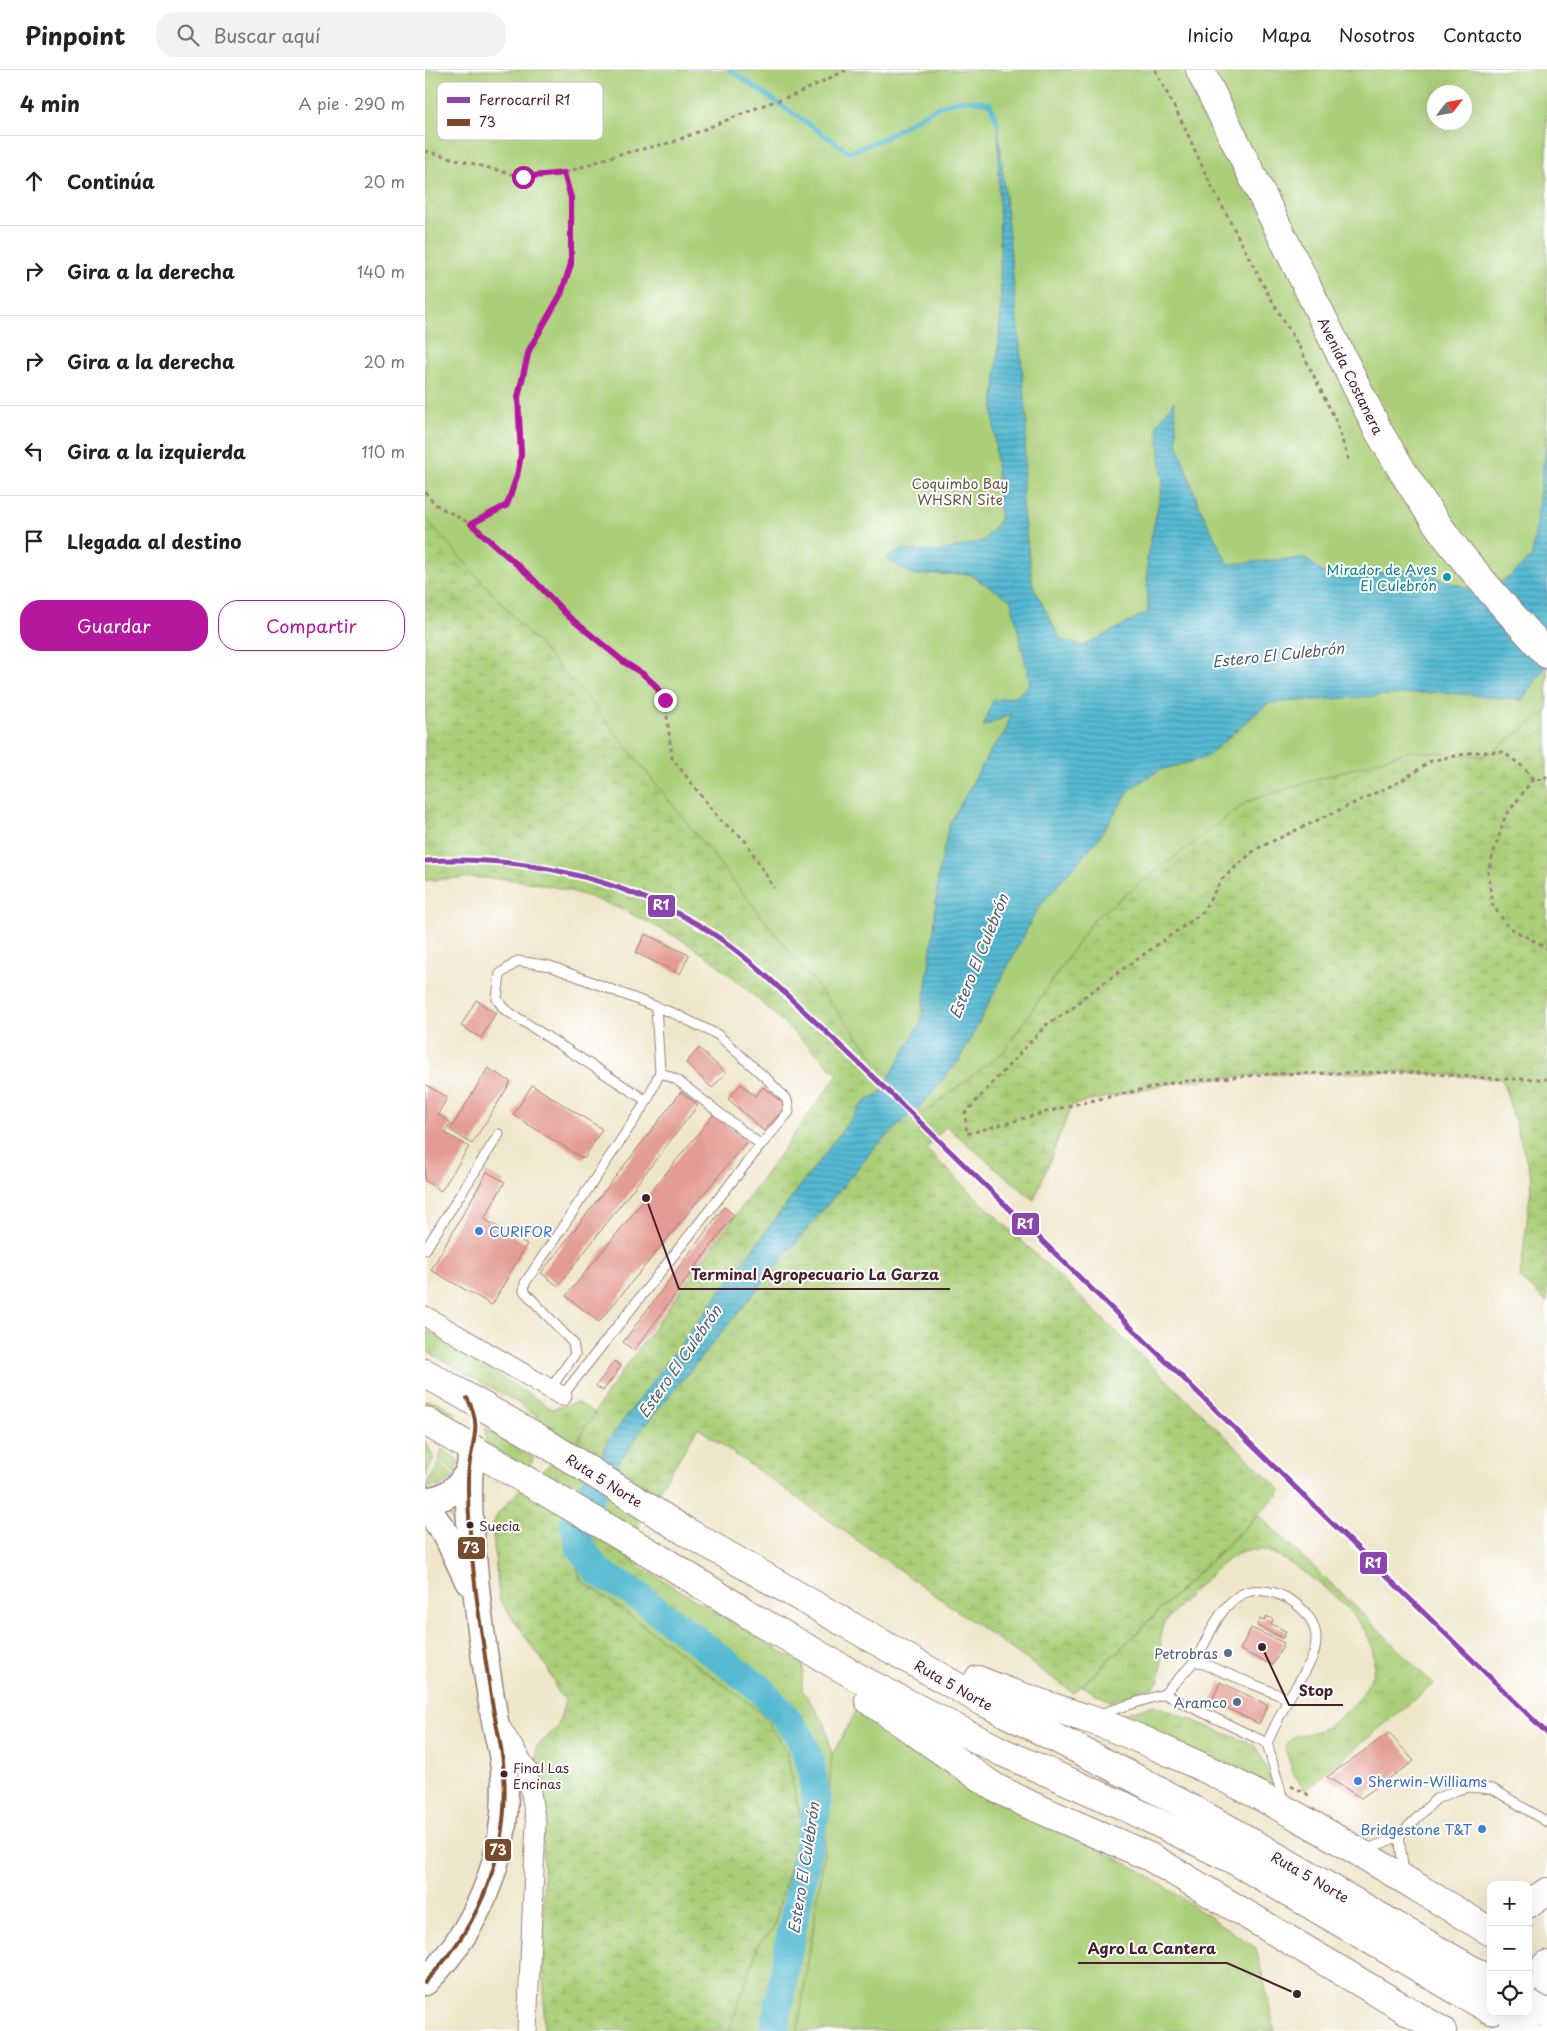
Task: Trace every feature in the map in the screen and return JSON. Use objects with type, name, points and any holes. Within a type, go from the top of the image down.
[{"type":"main road","name":"Avenida Costanera","points":[[1200,70],[1379,432],[1434,519],[1486,585],[1547,654]]},
{"type":"main road","name":"Ruta 5 Norte","points":[[425,1373],[538,1438],[685,1531],[863,1634],[980,1700],[1231,1830],[1487,1979]]},
{"type":"main road","points":[[425,1393],[443,1389],[460,1394],[472,1405],[476,1422],[475,1440],[465,1479],[454,1491],[440,1498],[425,1500]]},
{"type":"main road","name":"Ruta 5 Norte","points":[[425,1421],[470,1459],[520,1476],[667,1562],[756,1619],[824,1659],[926,1714],[1002,1752],[1175,1830],[1232,1859],[1487,2002]]},
{"type":"main road","points":[[425,1982],[450,1955],[474,1918],[489,1884],[498,1855],[502,1832],[505,1785],[503,1761],[493,1715],[479,1617],[469,1515],[470,1459]]},
{"type":"main road","points":[[425,1505],[447,1536],[457,1555],[479,1617]]},
{"type":"main road","points":[[756,1619],[921,1738],[994,1787],[1150,1858],[1442,2031]]},
{"type":"main road","points":[[863,1634],[947,1666],[1008,1693],[1086,1718],[1181,1757],[1285,1811],[1487,1930]]},
{"type":"main road","points":[[1457,1912],[1487,1913]]},
{"type":"main road","points":[[1537,1959],[1543,2031]]},
{"type":"main road","points":[[1347,1974],[1387,2006],[1412,2031]]},
{"type":"main road","name":"Ruta 5 Norte","points":[[1532,2015],[1547,2014]]},
{"type":"street","points":[[425,1316],[556,1392]]},
{"type":"street","points":[[493,1715],[527,1769],[536,1823],[527,2031]]},
{"type":"lane","points":[[556,1392],[789,1112],[787,1100],[768,1080],[718,1035],[656,1007],[550,966],[518,961],[501,974],[497,999],[503,1009],[647,1101]]},
{"type":"lane","points":[[556,1392],[575,1354],[573,1343],[524,1291],[525,1283],[647,1101],[660,1072],[656,1007]]},
{"type":"lane","points":[[660,1072],[677,1080],[761,1145]]},
{"type":"lane","points":[[425,1250],[499,1134]]},
{"type":"lane","points":[[1086,1718],[1164,1694],[1194,1660],[1223,1610],[1239,1596],[1249,1592],[1261,1591],[1292,1600],[1307,1614],[1313,1623],[1317,1635],[1317,1645],[1311,1662],[1289,1699],[1267,1743],[1285,1811]]},
{"type":"lane","points":[[1194,1660],[1289,1699]]},
{"type":"lane","points":[[1164,1694],[1267,1743]]},
{"type":"lane","points":[[1359,1853],[1399,1836],[1436,1799],[1469,1787],[1493,1789],[1547,1822]]},
{"type":"lane","points":[[1399,1836],[1405,1881]]},
{"type":"path","points":[[425,151],[523,177],[564,173],[616,155],[673,142],[764,105],[797,94],[846,70]]},
{"type":"path","points":[[1155,70],[1183,124],[1208,179],[1267,292],[1301,350],[1336,422],[1349,462]]},
{"type":"path","points":[[471,524],[507,505],[517,476],[521,455],[518,397],[529,350],[561,294],[571,264],[571,198],[564,173]]},
{"type":"path","points":[[425,492],[436,505],[471,524],[530,576],[568,616],[655,685],[665,700],[672,758],[720,820],[744,839],[774,888]]},
{"type":"path","points":[[1547,776],[1544,780],[1533,778],[1523,767],[1503,752],[1474,752],[1431,761],[1401,781],[1256,849],[1222,879],[1202,913],[1084,997],[1072,1009],[1046,1025],[965,1112],[967,1134],[1072,1105],[1176,1082],[1270,1074],[1407,1072],[1502,1079],[1547,1079]]},
{"type":"path","points":[[1533,778],[1505,817],[1488,871],[1492,904],[1508,928],[1547,948]]},
{"type":"path","points":[[1536,1899],[1537,1959]]},
{"type":"green space","points":[[425,70],[437,84],[437,140],[486,140],[1098,839],[1547,664],[1547,1303],[1520,1278],[1532,1179],[1502,1079],[1407,1072],[1270,1074],[1176,1082],[1072,1105],[1034,1200],[946,1126],[926,1149],[1282,1491],[1074,1693],[698,1428],[639,1522],[636,1564],[587,1523],[571,1540],[580,1579],[763,1714],[786,1751],[801,1821],[773,1930],[759,1943],[729,2031],[544,2031],[543,1815],[536,1747],[558,1727],[565,1700],[559,1694],[547,1667],[499,1599],[492,1526],[497,1515],[521,1488],[573,1448],[606,1394],[838,1074],[717,964],[681,940],[631,914],[574,892],[517,880],[456,878],[425,881]]},
{"type":"green space","name":"Coquimbo Bay WHSRN Site","points":[[425,70],[1547,70],[1547,711],[1486,756],[1409,751],[1248,801],[1094,919],[1004,1051],[923,1114],[870,1052],[592,704],[425,518]]},
{"type":"green space","points":[[425,1329],[552,1409],[577,1402],[595,1413],[573,1448],[523,1406],[425,1350]]},
{"type":"green space","points":[[425,1400],[437,1402],[455,1413],[450,1422],[425,1408]]},
{"type":"green space","points":[[485,1428],[533,1458],[528,1468],[486,1444]]},
{"type":"green space","points":[[425,1441],[434,1458],[425,1477]]},
{"type":"green space","points":[[442,1449],[458,1460],[456,1475],[439,1460]]},
{"type":"green space","points":[[438,1463],[454,1477],[442,1486],[426,1488]]},
{"type":"green space","points":[[456,1498],[462,1538],[442,1503]]},
{"type":"green space","points":[[1258,1515],[1356,1607],[1433,1684],[1305,1790],[1294,1774],[1285,1749],[1292,1738],[1314,1733],[1327,1727],[1349,1709],[1367,1686],[1371,1678],[1374,1661],[1371,1645],[1364,1629],[1353,1615],[1326,1589],[1277,1555],[1258,1550],[1245,1551],[1230,1558],[1194,1590],[1173,1612],[1163,1625],[1161,1632],[1160,1674],[1154,1687],[1110,1701],[1082,1686]]},
{"type":"green space","points":[[587,1523],[636,1564],[803,1665],[802,1690],[825,1723],[832,1755],[824,1854],[798,2031],[729,2031],[759,1943],[773,1930],[801,1821],[786,1751],[682,1655],[580,1579],[571,1540]]},
{"type":"green space","points":[[1154,1705],[1254,1745],[1274,1788],[1115,1716]]},
{"type":"green space","points":[[857,1710],[1017,1808],[1141,1871],[1256,1948],[1275,2031],[798,2031],[824,1854],[832,1755]]},
{"type":"water","points":[[998,124],[1027,419],[1022,504],[1033,586],[1061,640],[1084,646],[1148,612],[1147,557],[1163,483],[1157,425],[1174,401],[1178,446],[1199,506],[1228,564],[1305,558],[1327,576],[1416,571],[1480,592],[1511,576],[1532,556],[1547,435],[1547,664],[1522,700],[1441,692],[1268,703],[1205,758],[1160,770],[1131,788],[1098,839],[1038,908],[959,1061],[922,1104],[875,1147],[642,1429],[598,1494],[574,1524],[587,1487],[609,1439],[863,1103],[887,1087],[890,1076],[921,1022],[934,928],[938,876],[949,825],[990,751],[1005,732],[1011,714],[983,727],[993,700],[1016,697],[1030,683],[1011,600],[969,574],[914,575],[886,559],[900,550],[937,552],[983,541],[1000,520],[993,413],[1001,313]]},
{"type":"building","points":[[645,934],[689,955],[680,974],[636,953]]},
{"type":"building","points":[[476,1000],[496,1013],[481,1038],[461,1026]]},
{"type":"building","points":[[699,1048],[726,1073],[712,1088],[686,1063]]},
{"type":"building","points":[[488,1068],[511,1082],[472,1144],[450,1130]]},
{"type":"building","points":[[425,1084],[447,1098],[438,1114],[451,1123],[445,1133],[469,1147],[441,1191],[425,1181]]},
{"type":"building","points":[[741,1084],[755,1096],[763,1087],[786,1106],[764,1131],[728,1099]]},
{"type":"building","points":[[532,1085],[602,1129],[584,1159],[513,1115]]},
{"type":"building","points":[[681,1092],[698,1105],[558,1286],[541,1273]]},
{"type":"building","points":[[714,1114],[747,1141],[599,1322],[566,1296]]},
{"type":"building","name":"CURIFOR","points":[[487,1172],[505,1182],[484,1219],[527,1244],[492,1305],[431,1270]]},
{"type":"building","points":[[724,1207],[734,1215],[634,1351],[623,1342]]},
{"type":"building","points":[[614,1361],[621,1366],[603,1391],[596,1386]]},
{"type":"building","points":[[1266,1616],[1273,1619],[1271,1624],[1286,1631],[1283,1638],[1257,1626],[1260,1619],[1264,1621]]},
{"type":"building","points":[[1251,1628],[1284,1643],[1273,1665],[1240,1650]]},
{"type":"building","points":[[1220,1682],[1268,1705],[1259,1724],[1212,1701]]},
{"type":"building","points":[[1389,1733],[1414,1761],[1361,1798],[1327,1777]]},
{"type":"waterway","points":[[730,70],[849,152],[882,139],[933,110],[960,101],[990,104],[998,124]]},
{"type":"waterway","name":"Estero El Culebrón","points":[[593,1489],[574,1524],[579,1545],[597,1571],[638,1596],[759,1688],[799,1735],[810,1761],[817,1805],[774,2031]]},
{"type":"rail line","name":"R1","points":[[425,861],[461,860],[532,866],[601,882],[667,908],[699,925],[732,947],[778,987],[907,1109],[1547,1733]]},
{"type":"transit line","name":"73","points":[[425,1982],[463,1935],[478,1909],[498,1852],[503,1823],[505,1793],[503,1762],[492,1704],[470,1538],[468,1479],[475,1424],[472,1407],[467,1398]]},
{"type":"place","name":"Mirador de Aves El Culebrón","points":[[1447,577]]},
{"type":"place","name":"Terminal Agropecuario La Garza","points":[[646,1198]]},
{"type":"place","name":"CURIFOR","points":[[479,1231]]},
{"type":"place","name":"Suecia","points":[[470,1525]]},
{"type":"place","name":"Stop","points":[[1262,1647]]},
{"type":"place","name":"Petrobras","points":[[1228,1653]]},
{"type":"place","name":"Aramco","points":[[1237,1702]]},
{"type":"place","name":"Final Las Encinas","points":[[504,1774]]},
{"type":"place","name":"Sherwin-Williams","points":[[1358,1781]]},
{"type":"place","name":"Bridgestone T&T","points":[[1482,1829]]},
{"type":"place","name":"Agro La Cantera","points":[[1297,1994]]},
{"type":"route","points":[[523,177],[564,173],[571,198],[571,264],[561,294],[529,350],[518,397],[521,455],[517,476],[507,505],[471,524],[530,576],[568,616],[600,640],[624,662],[643,674],[655,685],[665,700]]}]
